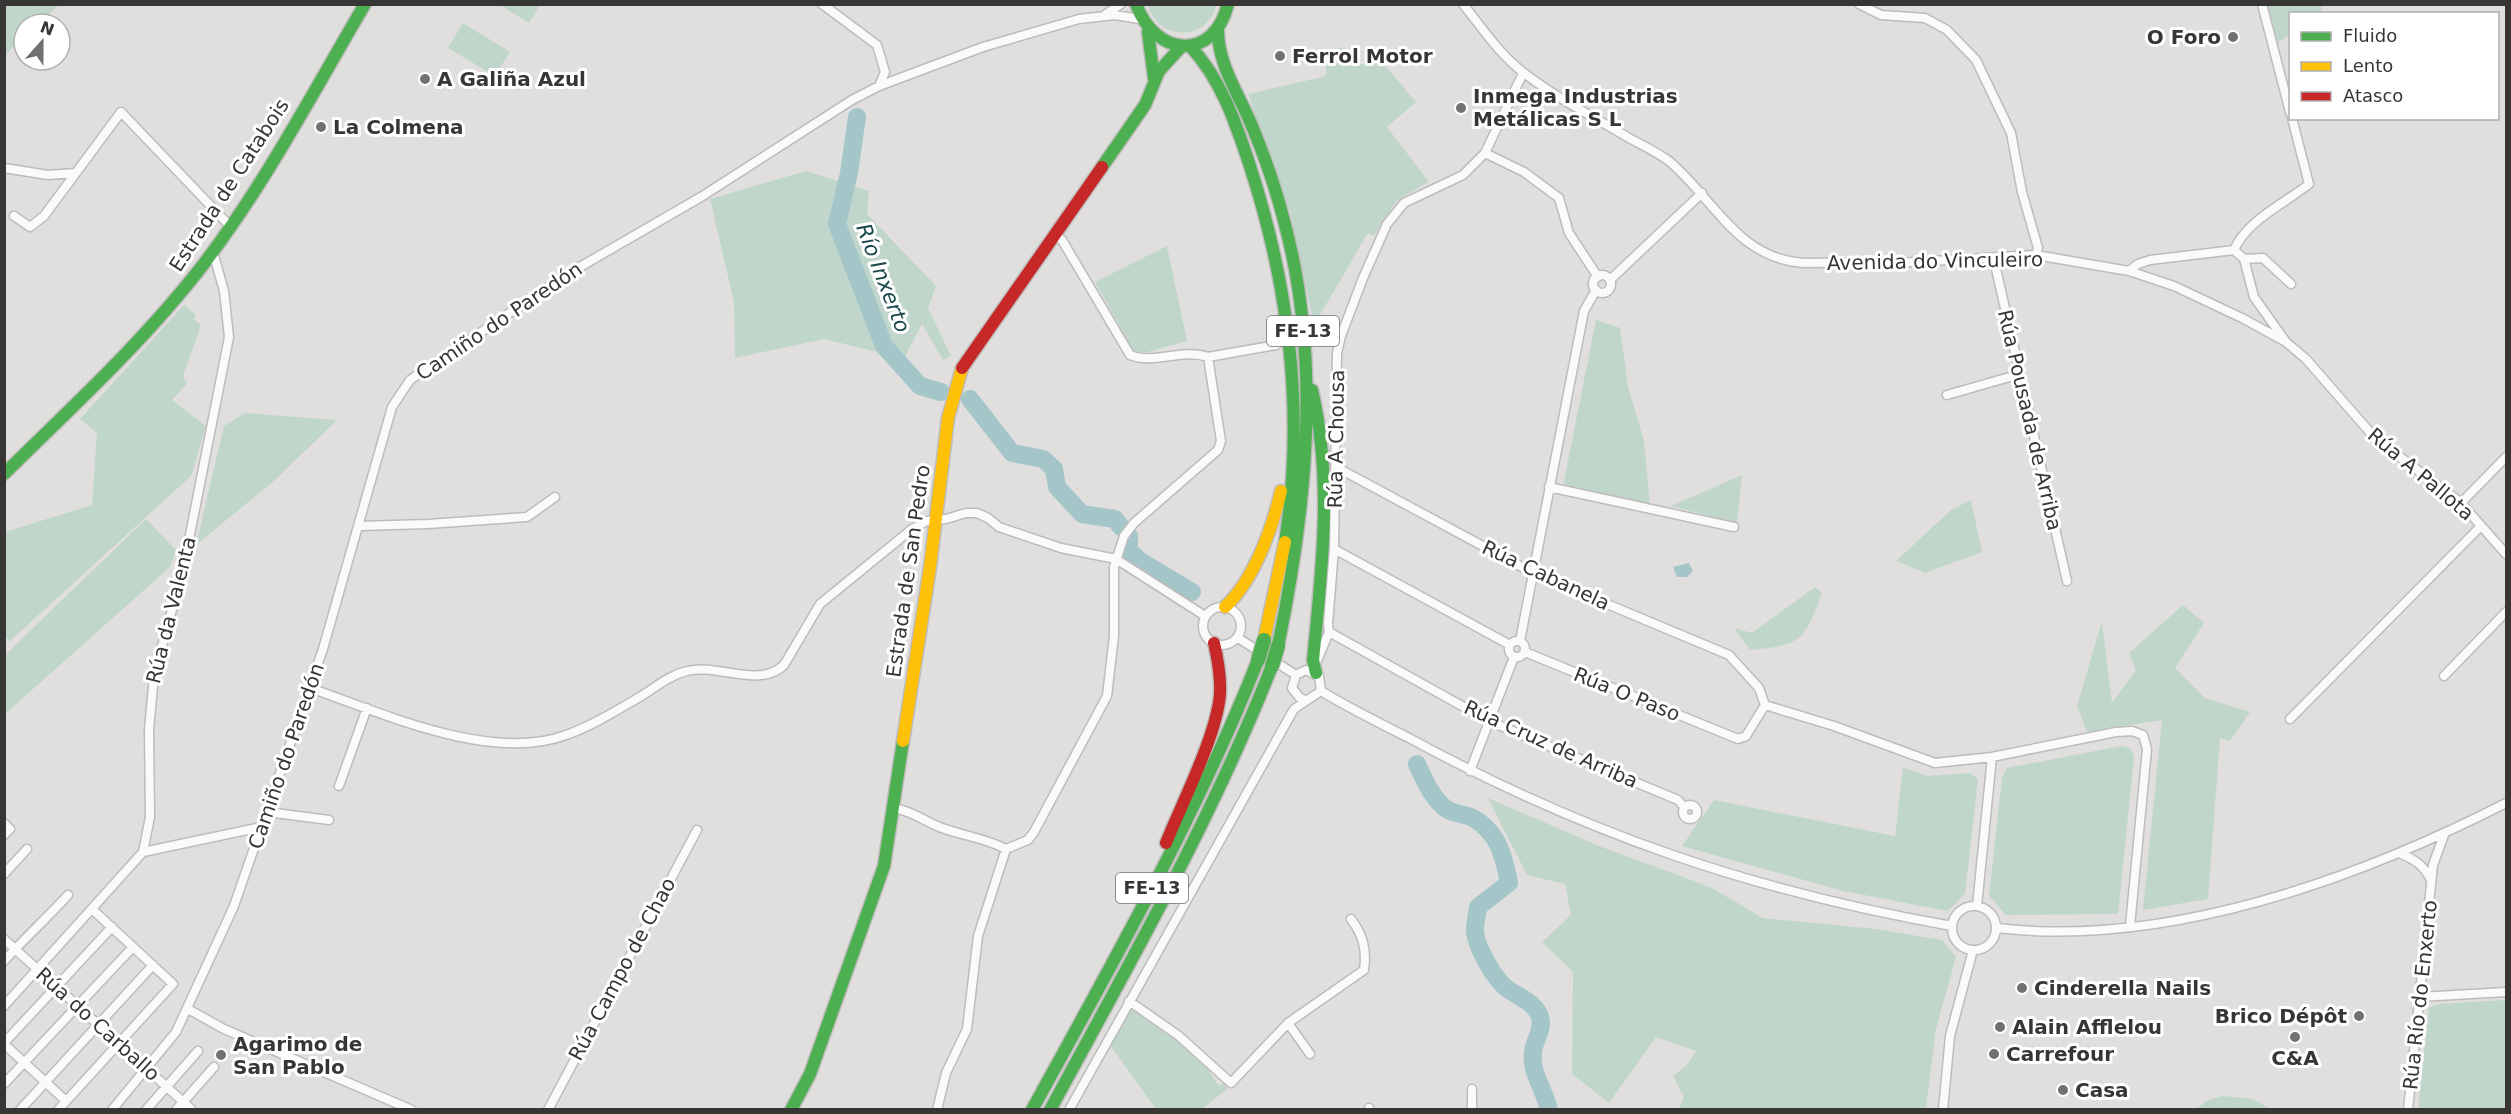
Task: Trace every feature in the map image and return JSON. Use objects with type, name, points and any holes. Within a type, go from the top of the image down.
[{"type":"main road","name":"Estrada de Catabois","points":[[4,474],[157,320],[213,252],[365,4]]},
{"type":"main road","name":"FE-13","points":[[1032,1110],[1202,796],[1235,723],[1264,640],[1286,532],[1293,380],[1275,251],[1259,192],[1211,71],[1185,46],[1157,39],[1148,32],[1139,19],[1136,4]]},
{"type":"main road","points":[[1154,79],[1185,46],[1203,41],[1218,28],[1229,8]]},
{"type":"main road","name":"FE-13","points":[[1050,1110],[1215,801],[1250,726],[1278,646],[1300,536],[1306,476],[1306,369],[1302,311],[1291,248],[1252,124],[1218,49],[1218,28]]},
{"type":"main road","points":[[1148,32],[1152,44],[1154,79]]},
{"type":"main road","name":"Estrada de San Pedro","points":[[791,1110],[810,1074],[884,866],[936,519],[948,418],[960,372],[1145,105],[1154,79]]},
{"type":"main road","points":[[1306,369],[1315,398],[1324,449],[1326,498],[1315,670]]},
{"type":"main road","points":[[1225,607],[1237,597],[1275,518],[1281,494],[1284,450],[1293,415]]},
{"type":"main road","points":[[1136,917],[1214,723],[1220,695],[1220,666],[1214,643]]},
{"type":"street","points":[[822,4],[877,45],[885,72],[879,86]]},
{"type":"street","points":[[1101,16],[1121,4]]},
{"type":"street","name":"Avenida do Vinculeiro","points":[[1463,4],[1500,50],[1523,73],[1667,160],[1702,193],[1746,243],[1764,254],[1786,262],[1994,260],[2036,255],[2129,272],[2174,286],[2286,342]]},
{"type":"street","points":[[1859,4],[1881,15],[1925,18],[1947,30],[1976,60],[2011,133],[2022,192],[2038,248],[2036,255]]},
{"type":"street","points":[[2262,4],[2289,108]]},
{"type":"street","points":[[1101,16],[1139,19]]},
{"type":"street","name":"Camiño do Paredón","points":[[116,1108],[176,1032],[234,906],[310,688],[392,407],[410,380],[566,275],[700,196],[852,100],[879,86],[984,47],[1079,19],[1101,16]]},
{"type":"street","name":"Rúa A Chousa","points":[[1315,670],[1328,628],[1334,549],[1339,344],[1363,278],[1387,224],[1404,203],[1463,176],[1485,153],[1523,73]]},
{"type":"street","points":[[14,216],[30,227],[44,216],[122,112],[230,226]]},
{"type":"street","points":[[2129,272],[2138,264],[2150,260],[2234,250],[2256,222],[2293,198],[2309,184],[2293,120]]},
{"type":"street","points":[[1485,153],[1524,172],[1559,198],[1569,233],[1598,277]]},
{"type":"street","points":[[4,168],[48,175],[75,173]]},
{"type":"street","points":[[1610,280],[1606,276],[1598,277],[1594,283],[1596,290],[1601,293],[1609,290],[1610,280],[1702,193]]},
{"type":"street","points":[[1054,234],[1062,240],[1130,356],[1140,360],[1175,353],[1208,357],[1276,345]]},
{"type":"street","points":[[2234,250],[2244,259],[2254,297],[2286,342]]},
{"type":"street","name":"Rúa da Valenta","points":[[143,852],[150,817],[152,685],[183,570],[229,337],[224,291],[213,252]]},
{"type":"street","points":[[2244,259],[2262,258],[2291,284]]},
{"type":"street","name":"Rúa Pousada de Arriba","points":[[1994,260],[2067,581]]},
{"type":"street","points":[[1520,641],[1584,311],[1596,290]]},
{"type":"street","name":"Rúa A Pallota","points":[[2286,342],[2306,359],[2375,438],[2461,503],[2506,554]]},
{"type":"street","points":[[937,1110],[946,1072],[967,1029],[978,936],[1006,849],[1028,840],[1107,696],[1114,636],[1116,559],[1124,536],[1134,523],[1218,450],[1221,430],[1208,357]]},
{"type":"street","points":[[1947,395],[2020,374]]},
{"type":"street","points":[[2461,503],[2506,457]]},
{"type":"street","name":"Rúa Cabanela","points":[[1336,467],[1533,573],[1729,655],[1753,682],[1762,695],[1765,705]]},
{"type":"street","points":[[1549,487],[1734,527]]},
{"type":"street","points":[[359,525],[428,524],[527,517],[555,497]]},
{"type":"street","points":[[310,688],[411,724],[494,744],[531,742],[565,736],[642,696],[674,675],[689,670],[747,675],[777,672],[784,665],[820,604],[912,529],[936,519],[946,519],[966,513],[977,513],[999,527],[1061,548],[1116,559],[1206,616]]},
{"type":"street","points":[[2290,719],[2481,526]]},
{"type":"street","points":[[1334,549],[1510,645]]},
{"type":"street","points":[[1217,607],[1225,607],[1239,615],[1242,623],[1238,638],[1223,645],[1214,643],[1204,632],[1206,616],[1217,607]]},
{"type":"street","points":[[2444,676],[2506,612]]},
{"type":"street","name":"Rúa Cruz de Arriba","points":[[1328,628],[1489,721],[1678,800],[1684,807]]},
{"type":"street","points":[[1238,638],[1296,675]]},
{"type":"street","points":[[1510,645],[1520,641]]},
{"type":"street","points":[[1510,645],[1509,652],[1514,657],[1521,657],[1525,652],[1525,645],[1520,641]]},
{"type":"street","name":"Rúa O Paso","points":[[1525,652],[1738,739],[1746,736],[1765,705]]},
{"type":"street","points":[[1470,771],[1514,657]]},
{"type":"street","points":[[1069,1110],[1294,709],[1306,700],[1314,698],[1321,691],[1322,681],[1315,670],[1306,670],[1296,675],[1292,688],[1300,698],[1306,700]]},
{"type":"street","points":[[1321,691],[1470,771],[1534,802],[1677,859],[1750,881],[1862,910],[1952,926]]},
{"type":"street","points":[[1765,705],[1834,726],[1935,763],[1992,757],[2116,732],[2132,731],[2143,735],[2147,749],[2130,926]]},
{"type":"street","points":[[339,786],[367,708]]},
{"type":"street","points":[[1977,906],[1992,757]]},
{"type":"street","points":[[1996,928],[2061,931],[2130,926],[2222,913],[2301,889],[2401,854],[2506,803]]},
{"type":"street","points":[[894,808],[943,828],[987,839],[1006,849]]},
{"type":"street","points":[[267,812],[329,820]]},
{"type":"street","points":[[4,1006],[143,852],[261,827]]},
{"type":"street","name":"Rúa Campo de Chao","points":[[548,1110],[697,830]]},
{"type":"street","points":[[2401,854],[2430,868],[2444,835]]},
{"type":"street","name":"Rúa Río do Enxerto","points":[[2409,1109],[2432,882],[2430,868],[2419,856],[2425,843]]},
{"type":"street","points":[[4,874],[27,849]]},
{"type":"street","points":[[4,961],[68,895]]},
{"type":"street","points":[[1977,906],[1993,916],[1996,928],[1989,944],[1973,950],[1960,945],[1955,939],[1952,926],[1957,913],[1977,906]]},
{"type":"street","points":[[58,1110],[173,984],[93,910]]},
{"type":"street","points":[[1130,1001],[1179,1036],[1231,1083],[1288,1023],[1364,970],[1366,953],[1360,930],[1350,919]]},
{"type":"street","points":[[66,1101],[4,1043],[112,927]]},
{"type":"street","name":"Rúa do Carballo","points":[[4,939],[191,1109]]},
{"type":"street","points":[[4,1084],[134,946]]},
{"type":"street","points":[[1943,1110],[1950,1036],[1973,950]]},
{"type":"street","points":[[20,1110],[153,965]]},
{"type":"street","points":[[2420,997],[2506,992]]},
{"type":"street","points":[[188,1010],[224,1029],[412,1110]]},
{"type":"street","points":[[1288,1023],[1310,1054]]},
{"type":"street","points":[[146,1110],[198,1051]]},
{"type":"street","points":[[176,1110],[214,1067]]},
{"type":"street","points":[[1472,1089],[1472,1110]]},
{"type":"green space","points":[[5,4],[59,4],[51,12],[12,12],[12,48],[5,55]]},
{"type":"green space","points":[[505,4],[540,5],[529,23],[503,7]]},
{"type":"green space","points":[[1148,4],[1216,5],[1211,17],[1203,26],[1193,31],[1182,32],[1171,31],[1161,25],[1153,17]]},
{"type":"green space","points":[[2267,5],[2321,5],[2322,12],[2289,12],[2289,36],[2278,42]]},
{"type":"green space","points":[[463,23],[510,52],[495,76],[448,48]]},
{"type":"green space","points":[[1344,47],[1350,66],[1381,61],[1416,102],[1387,127],[1429,182],[1397,200],[1374,236],[1368,233],[1314,325],[1290,211],[1248,94],[1322,77],[1327,74],[1323,55],[1317,54]]},
{"type":"green space","points":[[806,171],[869,191],[867,214],[936,286],[928,308],[951,356],[943,360],[922,324],[900,366],[886,354],[824,339],[735,358],[734,302],[710,199]]},
{"type":"green space","points":[[1167,246],[1187,341],[1148,352],[1134,352],[1095,282]]},
{"type":"green space","points":[[184,305],[196,315],[194,319],[201,325],[183,376],[187,384],[172,400],[206,426],[191,476],[10,641],[5,637],[5,532],[92,505],[97,433],[80,419]]},
{"type":"green space","points":[[1596,320],[1620,328],[1628,387],[1644,441],[1650,505],[1563,486]]},
{"type":"green space","points":[[245,413],[337,420],[275,480],[196,545],[224,426]]},
{"type":"green space","points":[[1742,475],[1737,523],[1671,506]]},
{"type":"green space","points":[[1971,500],[1982,552],[1925,573],[1896,561],[1951,510]]},
{"type":"green space","points":[[146,519],[176,550],[170,567],[5,714],[5,655]]},
{"type":"green space","points":[[1815,587],[1822,593],[1805,631],[1799,638],[1781,646],[1750,650],[1734,628],[1752,633]]},
{"type":"green space","points":[[2183,605],[2204,623],[2175,668],[2205,698],[2250,712],[2230,741],[2220,738],[2208,899],[2143,910],[2162,720],[2087,732],[2077,706],[2102,621],[2112,703],[2136,670],[2129,653]]},
{"type":"green space","points":[[2121,746],[2130,749],[2134,758],[2118,914],[2006,915],[1989,896],[2002,778],[2007,768]]},
{"type":"green space","points":[[1903,767],[1927,776],[1971,773],[1978,779],[1965,894],[1948,911],[1843,891],[1682,846],[1714,800],[1895,836]]},
{"type":"green space","points":[[1488,798],[1599,846],[1710,887],[1763,918],[1876,929],[1942,940],[1956,957],[1936,1029],[1926,1109],[1679,1109],[1684,1097],[1673,1076],[1688,1064],[1696,1051],[1656,1037],[1609,1103],[1572,1074],[1573,972],[1542,942],[1571,915],[1565,884],[1527,875]]},
{"type":"green space","points":[[2506,1000],[2506,1109],[2418,1109],[2429,1008],[2438,1004]]},
{"type":"green space","points":[[1133,1009],[1200,1057],[1219,1086],[1225,1082],[1227,1089],[1202,1109],[1156,1109],[1110,1045],[1129,1011]]},
{"type":"green space","points":[[2222,1096],[2253,1099],[2270,1109],[2196,1109],[2208,1100]]},
{"type":"water","points":[[1689,563],[1693,571],[1687,577],[1677,577],[1673,567]]},
{"type":"waterway","name":"Río Inxerto","points":[[857,117],[849,173],[837,224],[884,346],[920,386],[941,392]]},
{"type":"waterway","name":"Río Inxerto","points":[[970,399],[1012,453],[1043,459],[1054,469],[1057,487],[1082,514],[1115,519],[1121,527]]},
{"type":"waterway","name":"Río Inxerto","points":[[1129,536],[1129,550],[1140,561],[1192,592]]},
{"type":"waterway","name":"Río Inxerto","points":[[1417,764],[1429,789],[1438,801],[1448,810],[1471,817],[1488,829],[1502,854],[1509,883],[1478,907],[1476,938],[1492,972],[1504,986],[1531,1004],[1538,1012],[1541,1026],[1533,1060],[1549,1110]]},
{"type":"traffic: fast","points":[[4,474],[129,350],[199,270],[266,174],[365,4]]},
{"type":"traffic: fast","points":[[1136,4],[1145,22],[1156,35],[1170,43],[1184,46],[1198,43],[1210,36],[1221,23],[1228,4]]},
{"type":"traffic: fast","points":[[1218,28],[1225,66],[1247,114],[1280,205],[1295,270],[1303,323],[1306,377],[1303,486],[1278,646]]},
{"type":"traffic: fast","points":[[1148,32],[1154,78]]},
{"type":"traffic: fast","points":[[1190,46],[1210,72],[1226,101],[1249,163],[1274,256],[1290,350],[1293,398],[1291,494],[1285,542]]},
{"type":"traffic: fast","points":[[1102,167],[1145,105],[1159,71],[1181,47]]},
{"type":"traffic: fast","points":[[1312,390],[1322,457],[1324,491],[1320,592],[1313,660],[1316,673]]},
{"type":"traffic: fast","points":[[1258,660],[1264,640]]},
{"type":"traffic: fast","points":[[1272,666],[1278,646]]},
{"type":"traffic: fast","points":[[1032,1110],[1181,832],[1258,660]]},
{"type":"traffic: fast","points":[[1050,1110],[1196,836],[1272,666]]},
{"type":"traffic: fast","points":[[791,1110],[810,1074],[884,866],[903,741]]},
{"type":"traffic: slow","points":[[903,741],[930,567],[948,418],[962,368]]},
{"type":"traffic: slow","points":[[1225,607],[1245,583],[1253,568],[1273,521],[1281,491]]},
{"type":"traffic: slow","points":[[1264,640],[1285,542]]},
{"type":"traffic: jam","points":[[962,368],[1102,167]]},
{"type":"traffic: jam","points":[[1166,843],[1213,729],[1220,694],[1214,643]]},
{"type":"place","name":"O Foro","points":[[2233,37]]},
{"type":"place","name":"Ferrol Motor","points":[[1280,56]]},
{"type":"place","name":"A Galiña Azul","points":[[425,79]]},
{"type":"place","name":"Inmega Industrias Metálicas S L","points":[[1461,108]]},
{"type":"place","name":"La Colmena","points":[[321,127]]},
{"type":"place","name":"Cinderella Nails","points":[[2022,988]]},
{"type":"place","name":"Brico Dépôt","points":[[2359,1016]]},
{"type":"place","name":"Alain Afflelou","points":[[2000,1027]]},
{"type":"place","name":"C&A","points":[[2295,1037]]},
{"type":"place","name":"Carrefour","points":[[1994,1054]]},
{"type":"place","name":"Agarimo de San Pablo","points":[[221,1055]]},
{"type":"place","name":"Casa","points":[[2063,1090]]}]
